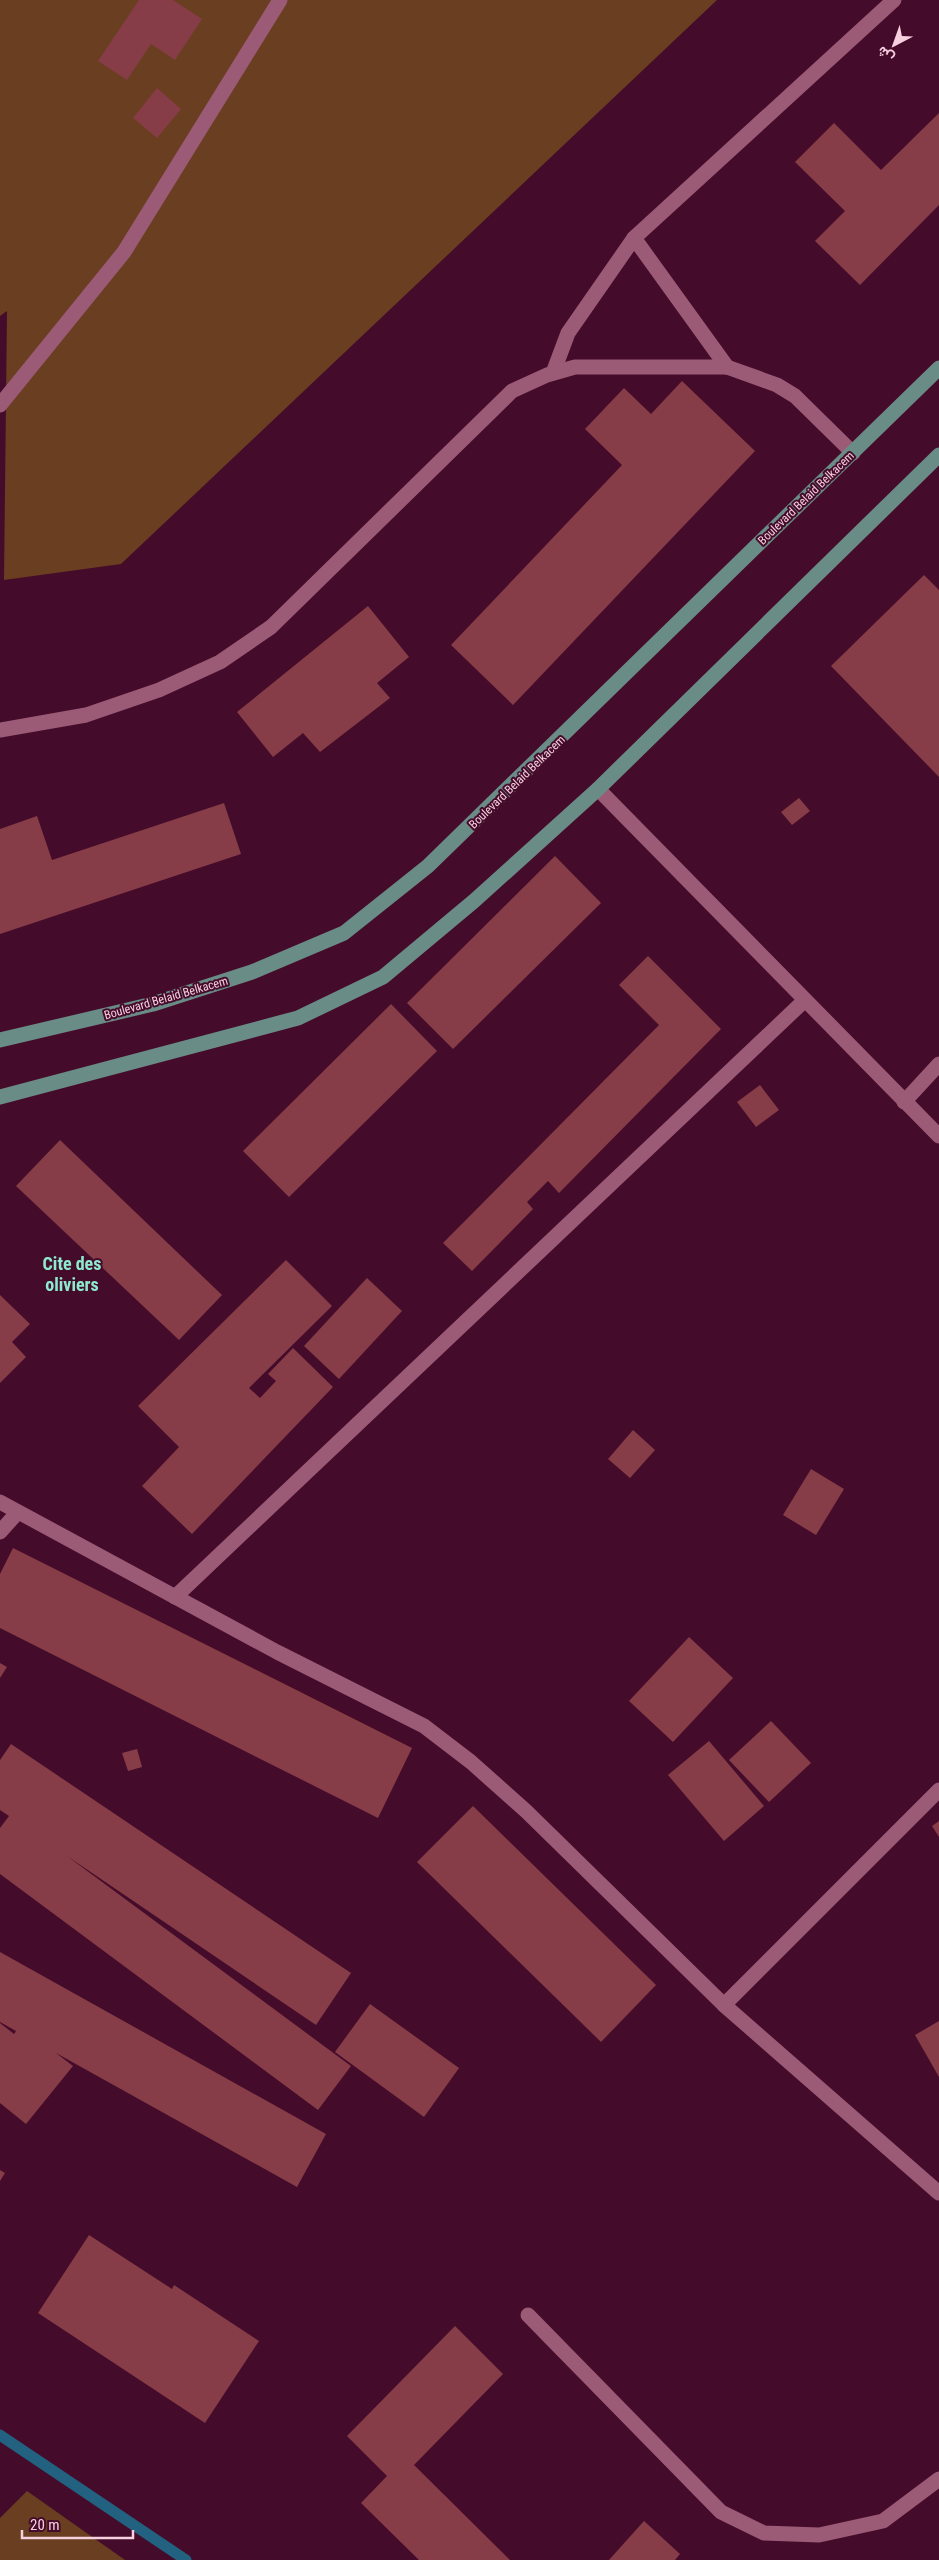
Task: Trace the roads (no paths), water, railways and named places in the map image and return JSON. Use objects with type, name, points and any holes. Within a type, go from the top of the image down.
[{"type":"main road","name":"Boulevard Belaid Belkacem","points":[[0,1040],[153,1004],[252,972],[344,934],[428,866],[939,368]]},
{"type":"main road","points":[[0,1097],[298,1018],[383,977],[474,901],[598,789],[939,455]]},
{"type":"street","points":[[0,405],[124,252],[280,0]]},
{"type":"street","points":[[553,373],[568,333],[634,238],[894,0]]},
{"type":"street","points":[[634,238],[727,367]]},
{"type":"street","points":[[0,730],[86,715],[159,690],[220,662],[271,628],[512,390],[553,373],[575,367],[727,367],[777,384],[795,396],[853,452]]},
{"type":"street","points":[[598,789],[939,1136]]},
{"type":"street","points":[[175,1597],[805,1000]]},
{"type":"street","points":[[904,1102],[939,1064]]},
{"type":"street","points":[[0,1502],[17,1513],[277,1652],[424,1726],[471,1762],[526,1812],[724,2005],[939,2193]]},
{"type":"street","points":[[0,1532],[17,1513]]},
{"type":"street","points":[[724,2005],[939,1790]]},
{"type":"street","points":[[528,2315],[721,2512],[764,2533],[819,2535],[883,2521],[939,2479]]},
{"type":"waterway","points":[[0,2435],[186,2560]]},
{"type":"district","name":"Cite des oliviers","points":[[72,1273]]}]
